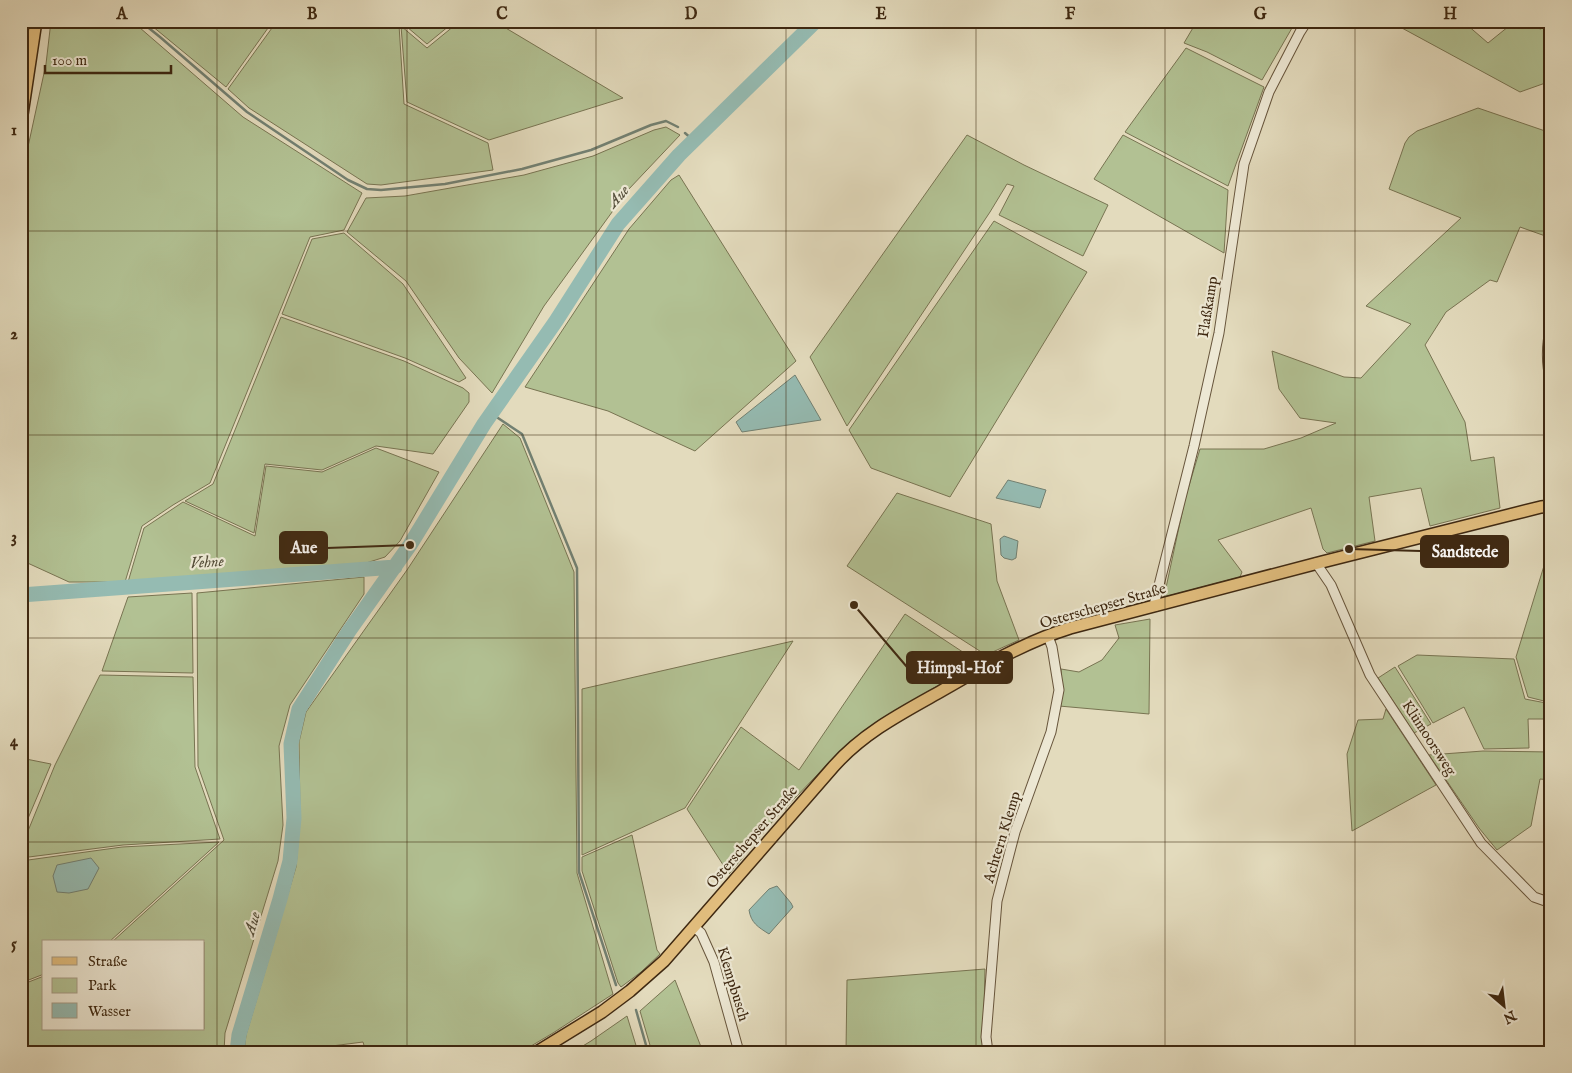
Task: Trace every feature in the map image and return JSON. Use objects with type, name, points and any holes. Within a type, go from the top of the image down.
[{"type":"main road","points":[[21,121],[36,21]]},
{"type":"main road","name":"Osterschepser Straße","points":[[537,1052],[602,1012],[630,992],[664,961],[852,747],[890,720],[982,667],[1019,648],[1070,628],[1509,514],[1551,506]]},
{"type":"street","name":"Flaßkamp","points":[[1156,606],[1155,600],[1194,446],[1218,333],[1244,164],[1269,92],[1307,21]]},
{"type":"street","points":[[1551,327],[1547,342],[1547,364],[1551,382]]},
{"type":"street","name":"Klümoorsweg","points":[[1316,563],[1330,585],[1370,675],[1481,843],[1534,897],[1551,903]]},
{"type":"street","name":"Achtern Klemp","points":[[988,1052],[986,1037],[997,901],[1016,832],[1051,732],[1059,690],[1052,647],[1048,636]]},
{"type":"street","name":"Klempbusch","points":[[694,927],[701,933],[714,962],[739,1052]]},
{"type":"green space","points":[[51,21],[132,21],[243,117],[362,193],[344,230],[310,237],[210,483],[142,526],[125,582],[69,582],[21,560],[21,179],[46,64]]},
{"type":"green space","points":[[146,21],[273,21],[226,87]]},
{"type":"green space","points":[[277,21],[394,21],[399,25],[404,104],[488,143],[493,170],[381,185],[367,184],[249,108],[228,89]]},
{"type":"green space","points":[[400,21],[455,21],[427,44]]},
{"type":"green space","points":[[460,21],[494,21],[623,98],[489,140],[407,102],[401,26],[427,48]]},
{"type":"green space","points":[[1197,21],[1296,21],[1262,80],[1207,52],[1184,43]]},
{"type":"green space","points":[[1389,21],[1466,21],[1466,24],[1488,43],[1514,22],[1541,29],[1543,21],[1551,21],[1551,81],[1520,92]]},
{"type":"green space","points":[[1186,48],[1264,87],[1228,186],[1125,132]]},
{"type":"green space","points":[[1478,108],[1551,133],[1551,238],[1520,227],[1497,282],[1490,280],[1446,312],[1425,345],[1465,422],[1471,461],[1494,457],[1500,508],[1430,526],[1421,488],[1369,497],[1375,541],[1327,553],[1323,549],[1311,508],[1218,540],[1242,572],[1240,577],[1164,597],[1185,499],[1200,449],[1264,449],[1301,438],[1336,423],[1300,418],[1279,389],[1272,351],[1344,377],[1361,378],[1411,324],[1366,306],[1461,218],[1389,189],[1405,143],[1409,137],[1417,131]]},
{"type":"green space","points":[[666,127],[680,135],[628,190],[544,306],[492,393],[459,358],[406,281],[347,232],[366,198],[405,196],[524,175],[593,156],[654,130]]},
{"type":"green space","points":[[967,135],[1024,165],[1108,205],[1083,256],[999,215],[1014,186],[1007,184],[847,426],[810,357]]},
{"type":"green space","points":[[1123,135],[1228,190],[1224,253],[1094,179]]},
{"type":"green space","points":[[679,175],[796,361],[695,451],[608,411],[525,387],[629,229],[671,180]]},
{"type":"green space","points":[[994,221],[1087,272],[950,497],[871,468],[849,430]]},
{"type":"green space","points":[[344,233],[403,284],[466,378],[459,382],[405,358],[282,314],[312,239]]},
{"type":"green space","points":[[281,317],[404,361],[463,388],[469,393],[469,402],[433,454],[376,446],[322,470],[265,464],[254,533],[185,501],[213,484]]},
{"type":"green space","points":[[503,424],[520,438],[574,572],[577,873],[613,994],[521,1052],[366,1052],[363,1042],[324,1047],[324,1052],[244,1052],[246,1035],[296,867],[300,817],[299,742],[306,712],[407,570]]},
{"type":"green space","points":[[376,448],[439,472],[400,541],[385,557],[363,564],[128,582],[144,528],[183,502],[255,536],[266,466],[322,472]]},
{"type":"green space","points":[[897,493],[991,524],[997,581],[1019,640],[986,655],[847,566]]},
{"type":"green space","points":[[1551,543],[1551,711],[1548,710],[1548,702],[1528,697],[1516,657]]},
{"type":"green space","points":[[364,577],[364,594],[290,705],[279,746],[283,825],[278,861],[225,1033],[224,1052],[29,1052],[21,985],[42,977],[42,1030],[205,1030],[205,940],[114,940],[224,840],[198,766],[197,593]]},
{"type":"green space","points":[[192,593],[193,673],[102,671],[128,597]]},
{"type":"green space","points":[[905,614],[978,662],[886,716],[838,753],[773,821],[729,874],[687,809],[741,727],[799,770]]},
{"type":"green space","points":[[1150,619],[1149,714],[1059,706],[1062,689],[1061,669],[1079,672],[1102,660],[1119,638],[1115,625]]},
{"type":"green space","points":[[793,641],[685,808],[582,855],[582,689]]},
{"type":"green space","points":[[1417,655],[1514,659],[1525,699],[1546,703],[1544,719],[1528,719],[1529,748],[1484,749],[1464,707],[1433,723],[1398,666]]},
{"type":"green space","points":[[1395,667],[1431,724],[1414,733],[1378,678]]},
{"type":"green space","points":[[100,675],[193,677],[195,767],[220,839],[123,845],[21,858],[21,848],[55,765]]},
{"type":"green space","points":[[1386,709],[1436,785],[1352,831],[1347,754],[1358,720],[1383,719]]},
{"type":"green space","points":[[1483,751],[1551,752],[1551,780],[1540,779],[1531,826],[1497,850],[1479,828],[1429,755]]},
{"type":"green space","points":[[21,758],[51,764],[21,835]]},
{"type":"green space","points":[[632,835],[657,950],[660,954],[621,987],[618,983],[582,871],[582,857]]},
{"type":"green space","points":[[219,842],[111,940],[42,940],[42,975],[21,983],[21,861],[122,847]]},
{"type":"green space","points":[[985,969],[983,1052],[846,1052],[847,980]]},
{"type":"green space","points":[[675,980],[703,1052],[652,1052],[640,1011]]},
{"type":"green space","points":[[627,1016],[638,1052],[573,1052],[591,1041]]},
{"type":"water","points":[[795,375],[821,420],[742,432],[736,422]]},
{"type":"water","points":[[1008,480],[1046,490],[1040,508],[996,498]]},
{"type":"water","points":[[1004,536],[1018,541],[1016,558],[1012,560],[1001,555],[1000,539]]},
{"type":"water","points":[[91,858],[99,868],[88,889],[69,893],[57,892],[53,876],[57,865]]},
{"type":"water","points":[[777,886],[793,907],[769,934],[751,918],[749,910],[769,889]]},
{"type":"waterway","points":[[140,21],[247,112],[348,180],[367,189],[381,190],[445,184],[522,169],[591,150],[651,125],[666,121],[678,127]]},
{"type":"waterway","name":"Aue","points":[[237,1052],[239,1035],[290,861],[294,818],[291,744],[299,709],[349,631],[410,545],[484,424],[556,321],[618,224],[679,155],[816,21]]},
{"type":"waterway","points":[[685,133],[694,141]]},
{"type":"waterway","points":[[492,414],[522,434],[577,568],[579,872],[616,985]]},
{"type":"waterway","name":"Vehne","points":[[21,595],[395,567]]},
{"type":"waterway","points":[[636,1010],[648,1052]]},
{"type":"place","name":"Aue","points":[[410,545]]},
{"type":"place","name":"Sandstede","points":[[1349,549]]},
{"type":"place","name":"Himpsl-Hof","points":[[854,605]]}]
